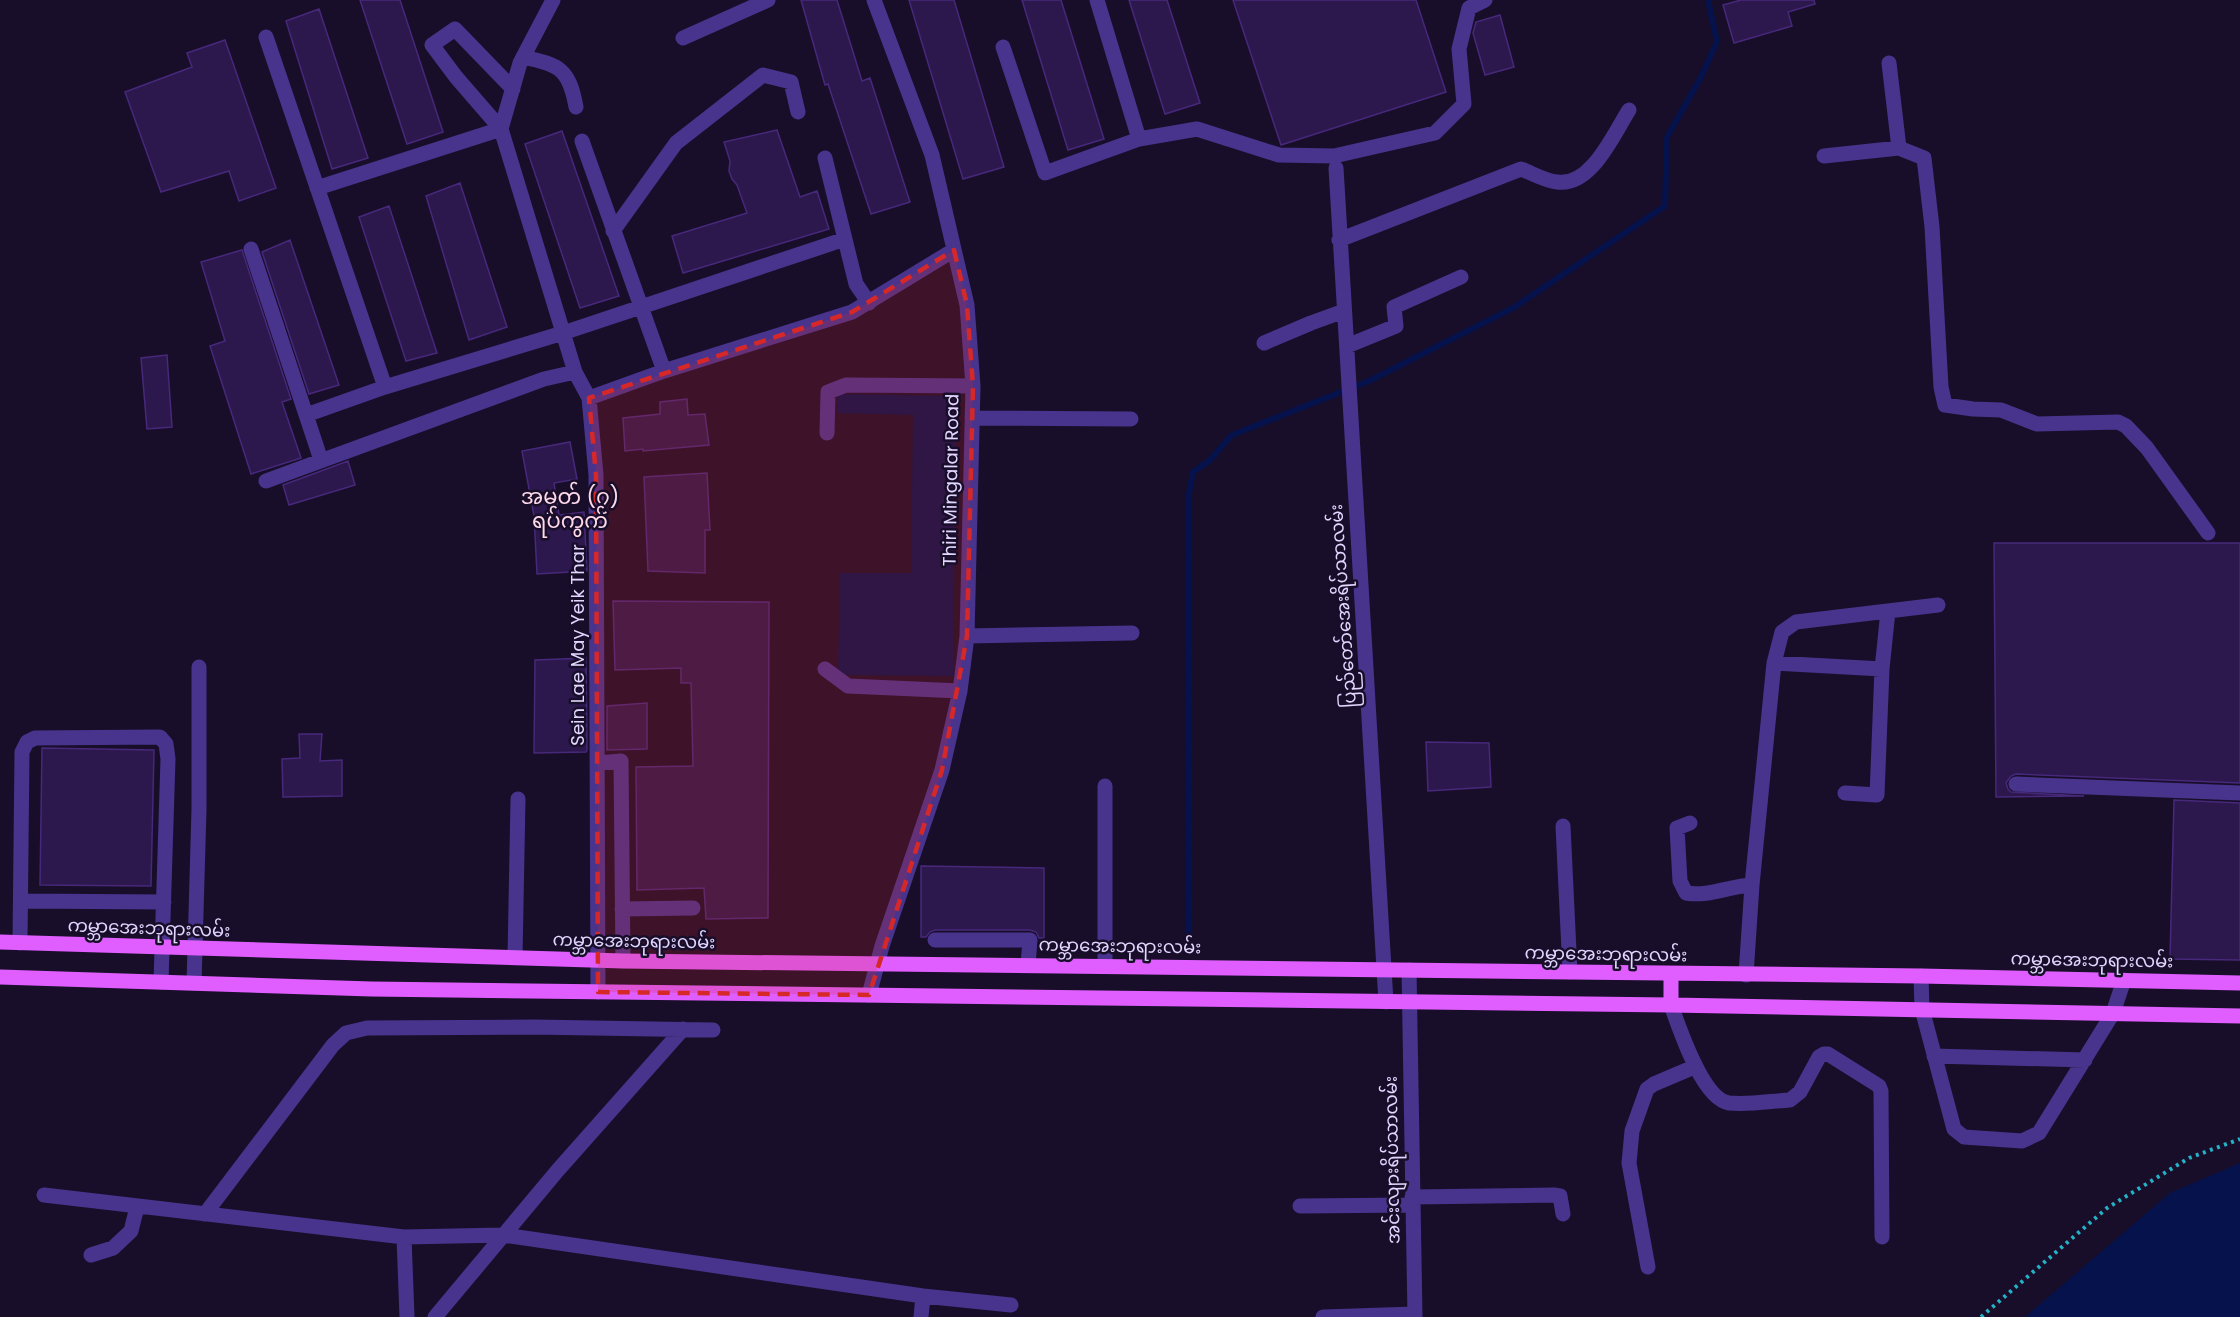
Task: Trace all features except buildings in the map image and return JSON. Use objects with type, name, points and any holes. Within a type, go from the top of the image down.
[{"type":"main road","name":"ကမ္ဘာအေးဘုရားလမ်း","points":[[0,942],[623,961],[1921,976],[2240,983]]},
{"type":"main road","points":[[1671,974],[1671,1005]]},
{"type":"main road","points":[[0,977],[194,984],[598,992],[1671,1005],[2240,1016]]},
{"type":"street","points":[[501,129],[523,57],[553,0]]},
{"type":"street","points":[[684,38],[768,0]]},
{"type":"street","name":"Thiri Mingalar Road","points":[[869,995],[877,963],[942,770],[960,691],[967,636],[973,386],[967,305],[932,155],[874,0]]},
{"type":"street","points":[[1097,0],[1139,139]]},
{"type":"street","points":[[1458,0],[1466,24]]},
{"type":"street","points":[[1003,47],[1045,173],[1139,139],[1197,129],[1279,155],[1334,156],[1435,133],[1464,104],[1459,49],[1469,8],[1485,0]]},
{"type":"street","points":[[501,129],[432,45],[455,29],[513,89]]},
{"type":"street","points":[[266,37],[386,387]]},
{"type":"street","points":[[523,57],[552,64],[566,76],[573,90],[576,107]]},
{"type":"street","points":[[1888,63],[1899,148]]},
{"type":"street","points":[[613,231],[676,142],[763,75],[791,82],[798,112]]},
{"type":"street","points":[[1339,240],[1521,169],[1557,182],[1576,180],[1593,167],[1629,110]]},
{"type":"street","points":[[317,188],[501,129]]},
{"type":"street","name":"Sein Lae May Yeik Thar","points":[[501,129],[575,372],[589,398],[596,475],[598,992]]},
{"type":"street","points":[[582,141],[664,371]]},
{"type":"street","points":[[1824,156],[1899,148],[1924,158],[1932,227],[1941,387],[1945,405],[2001,410],[2037,424],[2118,422],[2126,426],[2147,448],[2208,533]]},
{"type":"street","points":[[825,158],[856,284],[869,303]]},
{"type":"street","name":"ပြည်တော်အေးရိပ်သာလမ်း","points":[[1336,168],[1386,1002]]},
{"type":"street","points":[[306,415],[386,387],[563,333],[845,239]]},
{"type":"street","points":[[251,249],[321,460]]},
{"type":"street","points":[[589,398],[664,371],[852,312],[954,249]]},
{"type":"street","points":[[1347,346],[1396,326],[1394,308],[1461,277]]},
{"type":"street","points":[[1264,343],[1344,311]]},
{"type":"street","points":[[266,481],[544,379],[575,372]]},
{"type":"street","points":[[827,433],[828,392],[846,385],[973,386]]},
{"type":"street","points":[[972,418],[1131,419]]},
{"type":"street","points":[[1746,975],[1752,885],[1774,663],[1782,632],[1796,622],[1938,605]]},
{"type":"street","points":[[1845,793],[1877,795],[1882,669],[1888,611]]},
{"type":"street","points":[[967,636],[1132,633]]},
{"type":"street","points":[[1774,663],[1882,669]]},
{"type":"street","points":[[194,984],[199,809],[199,667]]},
{"type":"street","points":[[825,669],[848,686],[960,691]]},
{"type":"street","points":[[20,943],[22,752],[27,742],[35,738],[160,737],[166,744],[168,759],[161,982]]},
{"type":"street","points":[[598,763],[621,761],[623,961]]},
{"type":"street","points":[[2016,784],[2240,793]]},
{"type":"street","points":[[1105,786],[1105,966]]},
{"type":"street","points":[[515,957],[518,799]]},
{"type":"street","points":[[1690,823],[1677,828],[1680,881],[1686,893],[1696,895],[1737,885],[1752,885]]},
{"type":"street","points":[[1563,826],[1570,972]]},
{"type":"street","points":[[22,901],[164,902]]},
{"type":"street","points":[[622,909],[693,908]]},
{"type":"street","points":[[935,940],[1030,940],[1028,965]]},
{"type":"street","name":"အင်းလျားရိပ်သာလမ်း","points":[[1409,970],[1415,1315]]},
{"type":"street","points":[[1921,976],[1922,1009],[1954,1129],[1964,1137],[2022,1141],[2039,1133],[2113,1013],[2124,980]]},
{"type":"street","points":[[1671,1005],[1694,1067],[1718,1097],[1728,1103],[1790,1100],[1800,1092],[1819,1057],[1824,1054],[1828,1054],[1879,1086],[1881,1091],[1882,1237]]},
{"type":"street","points":[[206,1214],[333,1045],[346,1033],[367,1028],[533,1027],[713,1030]]},
{"type":"street","points":[[435,1317],[558,1170],[683,1029]]},
{"type":"street","points":[[1934,1056],[2085,1060]]},
{"type":"street","points":[[1648,1267],[1629,1163],[1632,1131],[1647,1089],[1694,1067]]},
{"type":"street","points":[[44,1195],[404,1237],[504,1235],[923,1296],[1011,1305]]},
{"type":"street","points":[[1300,1206],[1554,1195],[1560,1196],[1563,1214]]},
{"type":"street","points":[[91,1255],[113,1248],[131,1231],[137,1207]]},
{"type":"street","points":[[404,1237],[407,1317]]},
{"type":"street","points":[[921,1317],[923,1296]]},
{"type":"street","points":[[1323,1317],[1415,1315]]},
{"type":"path","points":[[1981,1317],[2107,1208],[2188,1158],[2240,1139]]},
{"type":"highlighted area","points":[[954,250],[967,305],[973,386],[967,636],[942,770],[869,995],[598,992],[596,475],[589,398],[852,312]]},
{"type":"shaded area","points":[[838,394],[956,396],[953,676],[838,675],[840,573],[911,573],[913,415],[838,413]]},
{"type":"shaded area","points":[[2240,1163],[2240,1317],[2025,1317],[2170,1193]]},
{"type":"waterway","points":[[1189,937],[1188,499],[1193,472],[1209,461],[1232,435],[1369,381],[1513,308],[1665,206],[1667,137],[1700,79],[1717,42],[1708,0]]},
{"type":"district","name":"အမှတ် (၇) ရပ်ကွက်","points":[[570,509]]}]
